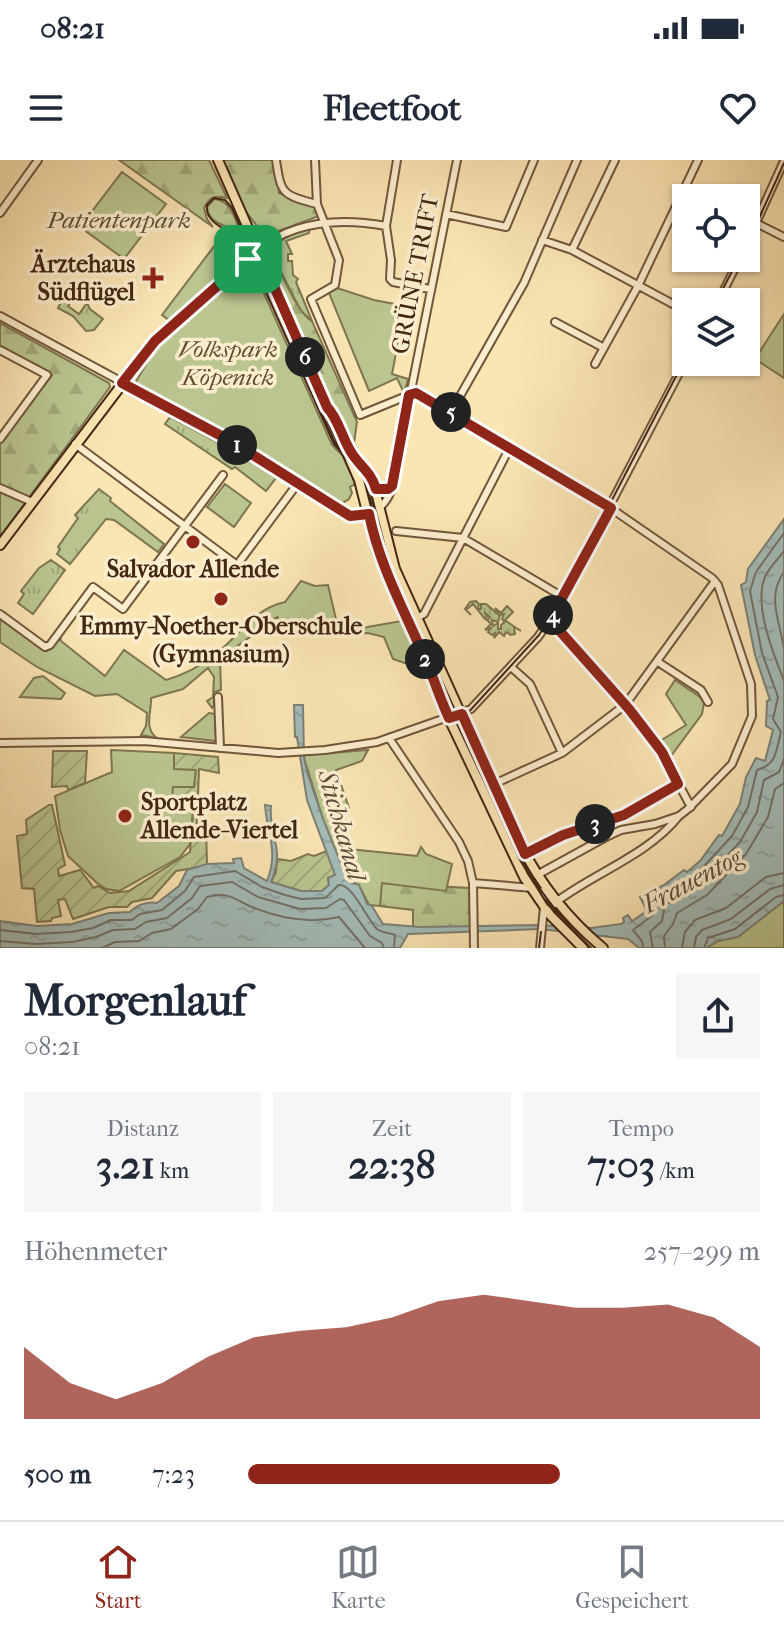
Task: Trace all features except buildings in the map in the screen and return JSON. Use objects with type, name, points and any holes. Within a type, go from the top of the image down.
[{"type":"main road","points":[[218,160],[366,500],[377,551],[449,718],[530,888],[583,948]]},
{"type":"main road","points":[[0,545],[155,341],[258,250]]},
{"type":"main road","points":[[327,407],[334,414],[351,454],[371,474],[393,565],[525,854],[558,904],[603,948]]},
{"type":"street","points":[[0,213],[38,160]]},
{"type":"street","points":[[276,160],[279,186],[283,191],[317,204]]},
{"type":"street","points":[[315,160],[317,204],[339,265],[334,286],[311,299],[358,412],[362,415],[409,395],[422,395],[611,508],[715,581],[751,684],[753,710],[728,770],[652,844],[602,871],[558,904],[542,891],[530,888],[473,883]]},
{"type":"street","points":[[397,160],[386,226],[391,260],[390,281],[430,289]]},
{"type":"street","name":"GRÜNE TRIFT","points":[[381,508],[388,500],[392,486],[457,160]]},
{"type":"street","points":[[446,214],[506,227],[534,160]]},
{"type":"street","points":[[451,412],[517,296],[577,160]]},
{"type":"street","points":[[572,250],[615,160]]},
{"type":"street","points":[[595,364],[638,286],[698,160]]},
{"type":"street","points":[[760,214],[784,161]]},
{"type":"street","points":[[258,250],[289,231],[324,222],[357,221],[386,226]]},
{"type":"street","points":[[760,225],[784,237]]},
{"type":"street","points":[[542,240],[572,250],[672,304]]},
{"type":"street","points":[[0,316],[229,440],[350,516],[369,514],[381,508]]},
{"type":"street","points":[[555,322],[604,348]]},
{"type":"street","points":[[0,350],[47,375],[0,439]]},
{"type":"street","points":[[0,743],[131,741],[312,751],[361,745],[462,714],[474,706],[511,667],[550,620],[677,376]]},
{"type":"street","points":[[75,444],[237,565],[298,483]]},
{"type":"street","points":[[417,618],[424,614],[510,447]]},
{"type":"street","points":[[1,616],[45,647],[93,587],[123,609],[223,475]]},
{"type":"street","points":[[376,492],[392,486]]},
{"type":"street","points":[[0,488],[32,502]]},
{"type":"street","points":[[396,531],[463,538],[563,597]]},
{"type":"street","points":[[494,784],[562,753],[625,705],[715,581]]},
{"type":"street","points":[[550,620],[662,752],[691,807]]},
{"type":"street","points":[[658,662],[701,690],[708,702]]},
{"type":"street","points":[[511,667],[530,684],[562,753]]},
{"type":"street","points":[[218,697],[220,748]]},
{"type":"street","points":[[389,738],[459,842],[468,861],[473,883],[474,948]]},
{"type":"street","points":[[525,854],[563,835],[624,815],[678,784]]},
{"type":"street","points":[[537,875],[621,830],[641,828],[679,816]]},
{"type":"street","points":[[540,948],[544,907]]},
{"type":"green space","points":[[119,160],[209,160],[227,198],[213,197],[204,208],[213,227]]},
{"type":"green space","points":[[221,160],[275,160],[279,193],[316,207],[319,216],[273,233],[261,231],[243,208]]},
{"type":"green space","name":"Patientenpark","points":[[122,172],[166,204],[124,259],[80,227]]},
{"type":"green space","points":[[214,199],[225,203],[241,233],[211,217],[207,207]]},
{"type":"green space","points":[[310,229],[309,233],[286,241],[292,254],[288,254],[288,261],[292,261],[293,275],[298,279],[296,282],[312,321],[301,311],[279,268],[272,266],[269,249],[289,235]]},
{"type":"green space","points":[[218,241],[240,256],[239,259],[170,321],[162,315]]},
{"type":"green space","points":[[272,266],[279,268],[298,305],[312,321],[357,422],[354,443],[364,462],[354,454],[331,405],[288,310]]},
{"type":"green space","name":"Volkspark Köpenick","points":[[247,268],[254,271],[332,445],[349,462],[357,483],[350,487],[352,493],[349,499],[341,504],[231,434],[135,383],[156,348]]},
{"type":"green space","points":[[337,288],[405,306],[392,374],[408,379],[404,393],[397,378],[369,391],[329,293]]},
{"type":"green space","points":[[71,296],[74,298],[68,306],[79,314],[87,303],[103,319],[94,330],[86,331],[73,316],[58,308]]},
{"type":"green space","points":[[784,314],[784,378],[760,362],[760,351]]},
{"type":"green space","points":[[0,323],[109,383],[110,387],[0,537],[0,444],[52,375],[0,348]]},
{"type":"green space","points":[[170,417],[276,478],[266,491],[235,467],[232,469],[165,424]]},
{"type":"green space","points":[[225,484],[251,503],[234,527],[207,507]]},
{"type":"green space","points":[[99,489],[164,544],[158,552],[114,520],[106,519],[70,564],[57,554],[58,547],[78,518],[75,515]]},
{"type":"green space","points":[[51,560],[65,570],[33,614],[18,603],[24,594],[21,591],[39,568]]},
{"type":"green space","points":[[301,581],[315,586],[328,585],[339,632],[401,621],[422,669],[393,659],[384,637],[368,633],[288,634],[277,617],[220,659],[221,690],[214,692],[212,708],[207,701],[213,697],[214,677],[208,668],[183,689],[151,698],[149,724],[157,738],[141,735],[146,726],[147,713],[117,694],[95,696],[37,667],[0,642],[0,622],[4,619],[47,651],[60,636],[61,641],[105,676],[124,650],[166,680],[211,658],[264,610],[285,602]]},
{"type":"green space","points":[[476,601],[478,609],[481,609],[481,604],[486,604],[499,615],[495,608],[501,613],[507,606],[513,612],[504,621],[504,614],[500,615],[498,622],[492,620],[493,626],[498,623],[498,629],[501,629],[506,621],[521,631],[514,627],[515,634],[506,632],[504,636],[499,632],[494,638],[495,633],[492,635],[488,632],[491,628],[485,630],[491,624],[487,620],[490,617],[484,612],[487,616],[485,619],[473,604],[466,610],[470,602]]},
{"type":"green space","points":[[43,676],[65,693],[61,699],[20,697],[34,678]]},
{"type":"green space","points":[[675,680],[704,703],[702,714],[671,756],[660,741],[686,725],[666,694]]},
{"type":"green space","points":[[209,713],[215,714],[216,741],[181,737]]},
{"type":"green space","name":"Sportplatz Allende-Viertel","points":[[111,750],[174,753],[174,769],[196,769],[194,788],[173,788],[194,799],[190,844],[180,857],[119,891],[106,889],[97,883],[68,856],[55,796],[112,772]]},
{"type":"green space","points":[[368,750],[362,761],[336,770],[349,808],[336,813],[349,849],[417,856],[421,847],[426,854],[452,864],[446,891],[382,883],[380,906],[369,905],[359,885],[348,881],[323,819],[304,758],[305,755]]},
{"type":"green space","points":[[53,751],[87,751],[85,783],[68,790],[67,786],[52,787]]},
{"type":"green space","points":[[174,753],[218,757],[219,773],[199,769],[197,824],[206,824],[207,866],[176,871],[152,898],[132,902],[127,907],[109,907],[73,919],[65,899],[58,900],[61,916],[51,921],[37,922],[34,889],[22,888],[17,836],[27,834],[26,820],[49,805],[52,805],[65,865],[58,869],[59,876],[80,870],[94,888],[98,886],[110,893],[129,891],[190,852],[194,799],[172,799],[173,787],[194,787],[196,770],[174,769]]},
{"type":"green space","points":[[327,851],[336,875],[328,878],[329,885],[322,891],[301,891],[271,882],[277,859],[291,861]]},
{"type":"green space","points":[[381,883],[469,888],[470,927],[413,927],[413,910],[380,906]]},
{"type":"green space","points":[[784,901],[784,948],[706,948],[738,936]]},
{"type":"water","name":"Frauentog","points":[[784,519],[784,901],[738,937],[718,941],[706,948],[639,948],[628,939],[540,929],[408,934],[400,948],[0,948],[0,921],[37,926],[72,924],[109,913],[130,912],[142,904],[157,903],[179,886],[187,870],[207,864],[234,863],[233,859],[241,858],[244,868],[267,881],[272,851],[265,805],[271,806],[277,850],[271,882],[301,891],[322,891],[329,885],[328,878],[335,875],[307,800],[295,737],[294,705],[303,705],[304,758],[308,775],[348,881],[359,885],[367,904],[372,906],[383,924],[591,928],[621,924],[628,915],[632,921],[647,911],[640,897],[684,870],[687,872],[700,861],[719,835],[722,836],[740,804],[746,777],[756,758],[765,761],[773,730],[766,726],[767,701],[770,700],[755,655],[741,585],[746,582],[748,569]]},
{"type":"tram line","points":[[760,216],[784,163]]},
{"type":"tram line","points":[[571,926],[547,904],[520,860],[386,562],[365,479],[334,444],[244,243],[210,218],[207,205],[214,198],[225,200],[232,208],[334,441],[367,478],[390,566],[522,859],[553,906],[591,948]]},
{"type":"tram line","points":[[723,288],[732,272]]},
{"type":"tram line","points":[[462,731],[465,716],[539,635],[554,612],[676,376]]},
{"type":"tram line","points":[[539,948],[541,932]]},
{"type":"place","name":"Ärztehaus Südflügel","points":[[153,278]]},
{"type":"place","name":"Salvador Allende","points":[[193,542]]},
{"type":"place","name":"Emmy-Noether-Oberschule (Gymnasium)","points":[[221,599]]},
{"type":"place","name":"Sportplatz Allende-Viertel","points":[[125,816]]},
{"type":"route","points":[[258,250],[327,407],[334,414],[351,454],[371,474],[376,489],[392,486],[409,395],[416,393],[611,508],[550,620],[629,709],[662,752],[678,784],[624,815],[563,835],[525,854],[462,714],[449,718],[443,706],[430,669],[377,551],[369,514],[350,516],[229,440],[122,383],[155,341],[248,259],[258,250]]},
{"type":"water label","name":"Stichkanal","points":[[342,825]]}]
